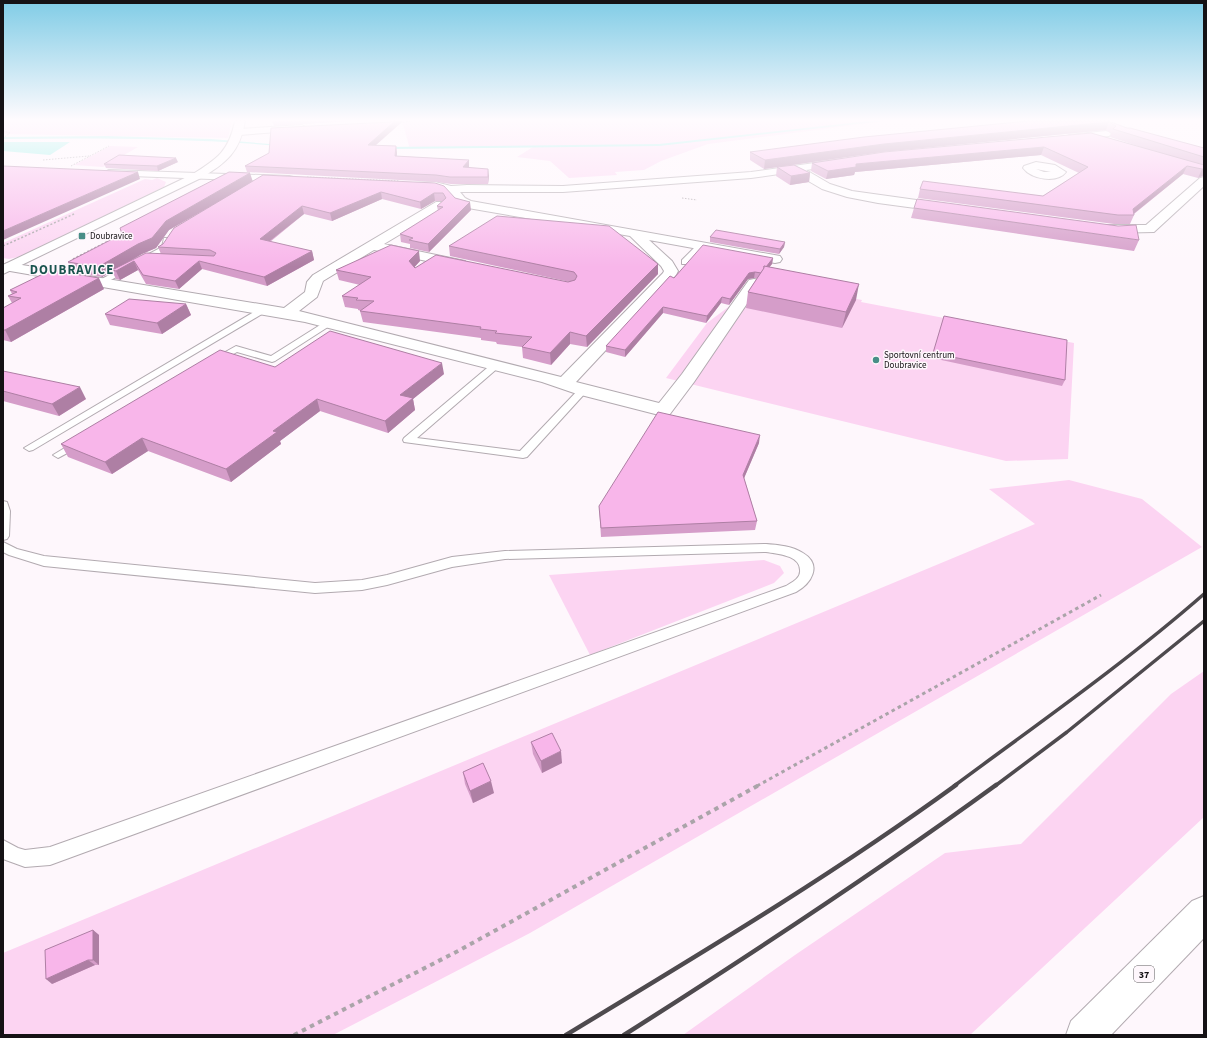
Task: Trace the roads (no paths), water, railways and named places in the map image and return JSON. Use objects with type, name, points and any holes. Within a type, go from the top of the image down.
[{"type":"main road","points":[[8,266],[197,176],[207,169]]},
{"type":"main road","points":[[404,184],[432,186],[450,190],[467,188],[563,189],[751,175],[785,169]]},
{"type":"main road","points":[[797,169],[827,186],[842,192],[960,210]]},
{"type":"main road","points":[[99,172],[300,178]]},
{"type":"main road","points":[[1098,228],[1114,230],[1149,229],[1204,180]]},
{"type":"main road","points":[[450,190],[456,195],[458,200],[468,204],[775,259]]},
{"type":"main road","points":[[287,313],[312,294],[314,282],[318,278],[440,205]]},
{"type":"main road","points":[[564,383],[580,368],[671,271],[667,264],[634,233]]},
{"type":"main road","points":[[372,246],[470,266]]},
{"type":"main road","points":[[8,266],[287,313],[328,322],[663,410],[688,378],[754,283]]},
{"type":"main road","name":"37","points":[[1084,1035],[1204,913]]},
{"type":"lane","points":[[256,185],[266,178]]},
{"type":"lane","points":[[100,282],[165,248],[168,238],[173,233]]},
{"type":"lane","points":[[685,262],[702,245]]},
{"type":"lane","points":[[146,257],[164,260]]},
{"type":"lane","points":[[30,448],[264,309]]},
{"type":"lane","points":[[208,365],[236,349],[272,359],[328,322]]},
{"type":"lane","points":[[496,365],[408,440],[523,455],[583,390]]},
{"type":"lane","points":[[58,455],[85,439]]},
{"type":"lane","points":[[3,505],[3,536]]},
{"type":"lane","points":[[3,546],[13,552],[44,561],[315,588],[362,585],[387,580],[452,562],[505,555],[766,548],[782,550],[795,554],[804,560],[807,568],[806,577],[791,589],[50,856],[30,859],[15,857],[3,849]]},
{"type":"railway","points":[[954,786],[1113,668],[1204,594]]},
{"type":"railway","points":[[995,786],[1067,732],[1204,621]]},
{"type":"railway","points":[[566,1035],[764,914],[909,819],[956,785]]},
{"type":"railway","points":[[624,1035],[812,913],[905,850],[996,785]]},
{"type":"place","name":"Doubravice","points":[[82,236]]},
{"type":"place","name":"Sportovní centrum Doubravice","points":[[876,360]]},
{"type":"district","name":"DOUBRAVICE","points":[[72,269]]}]
